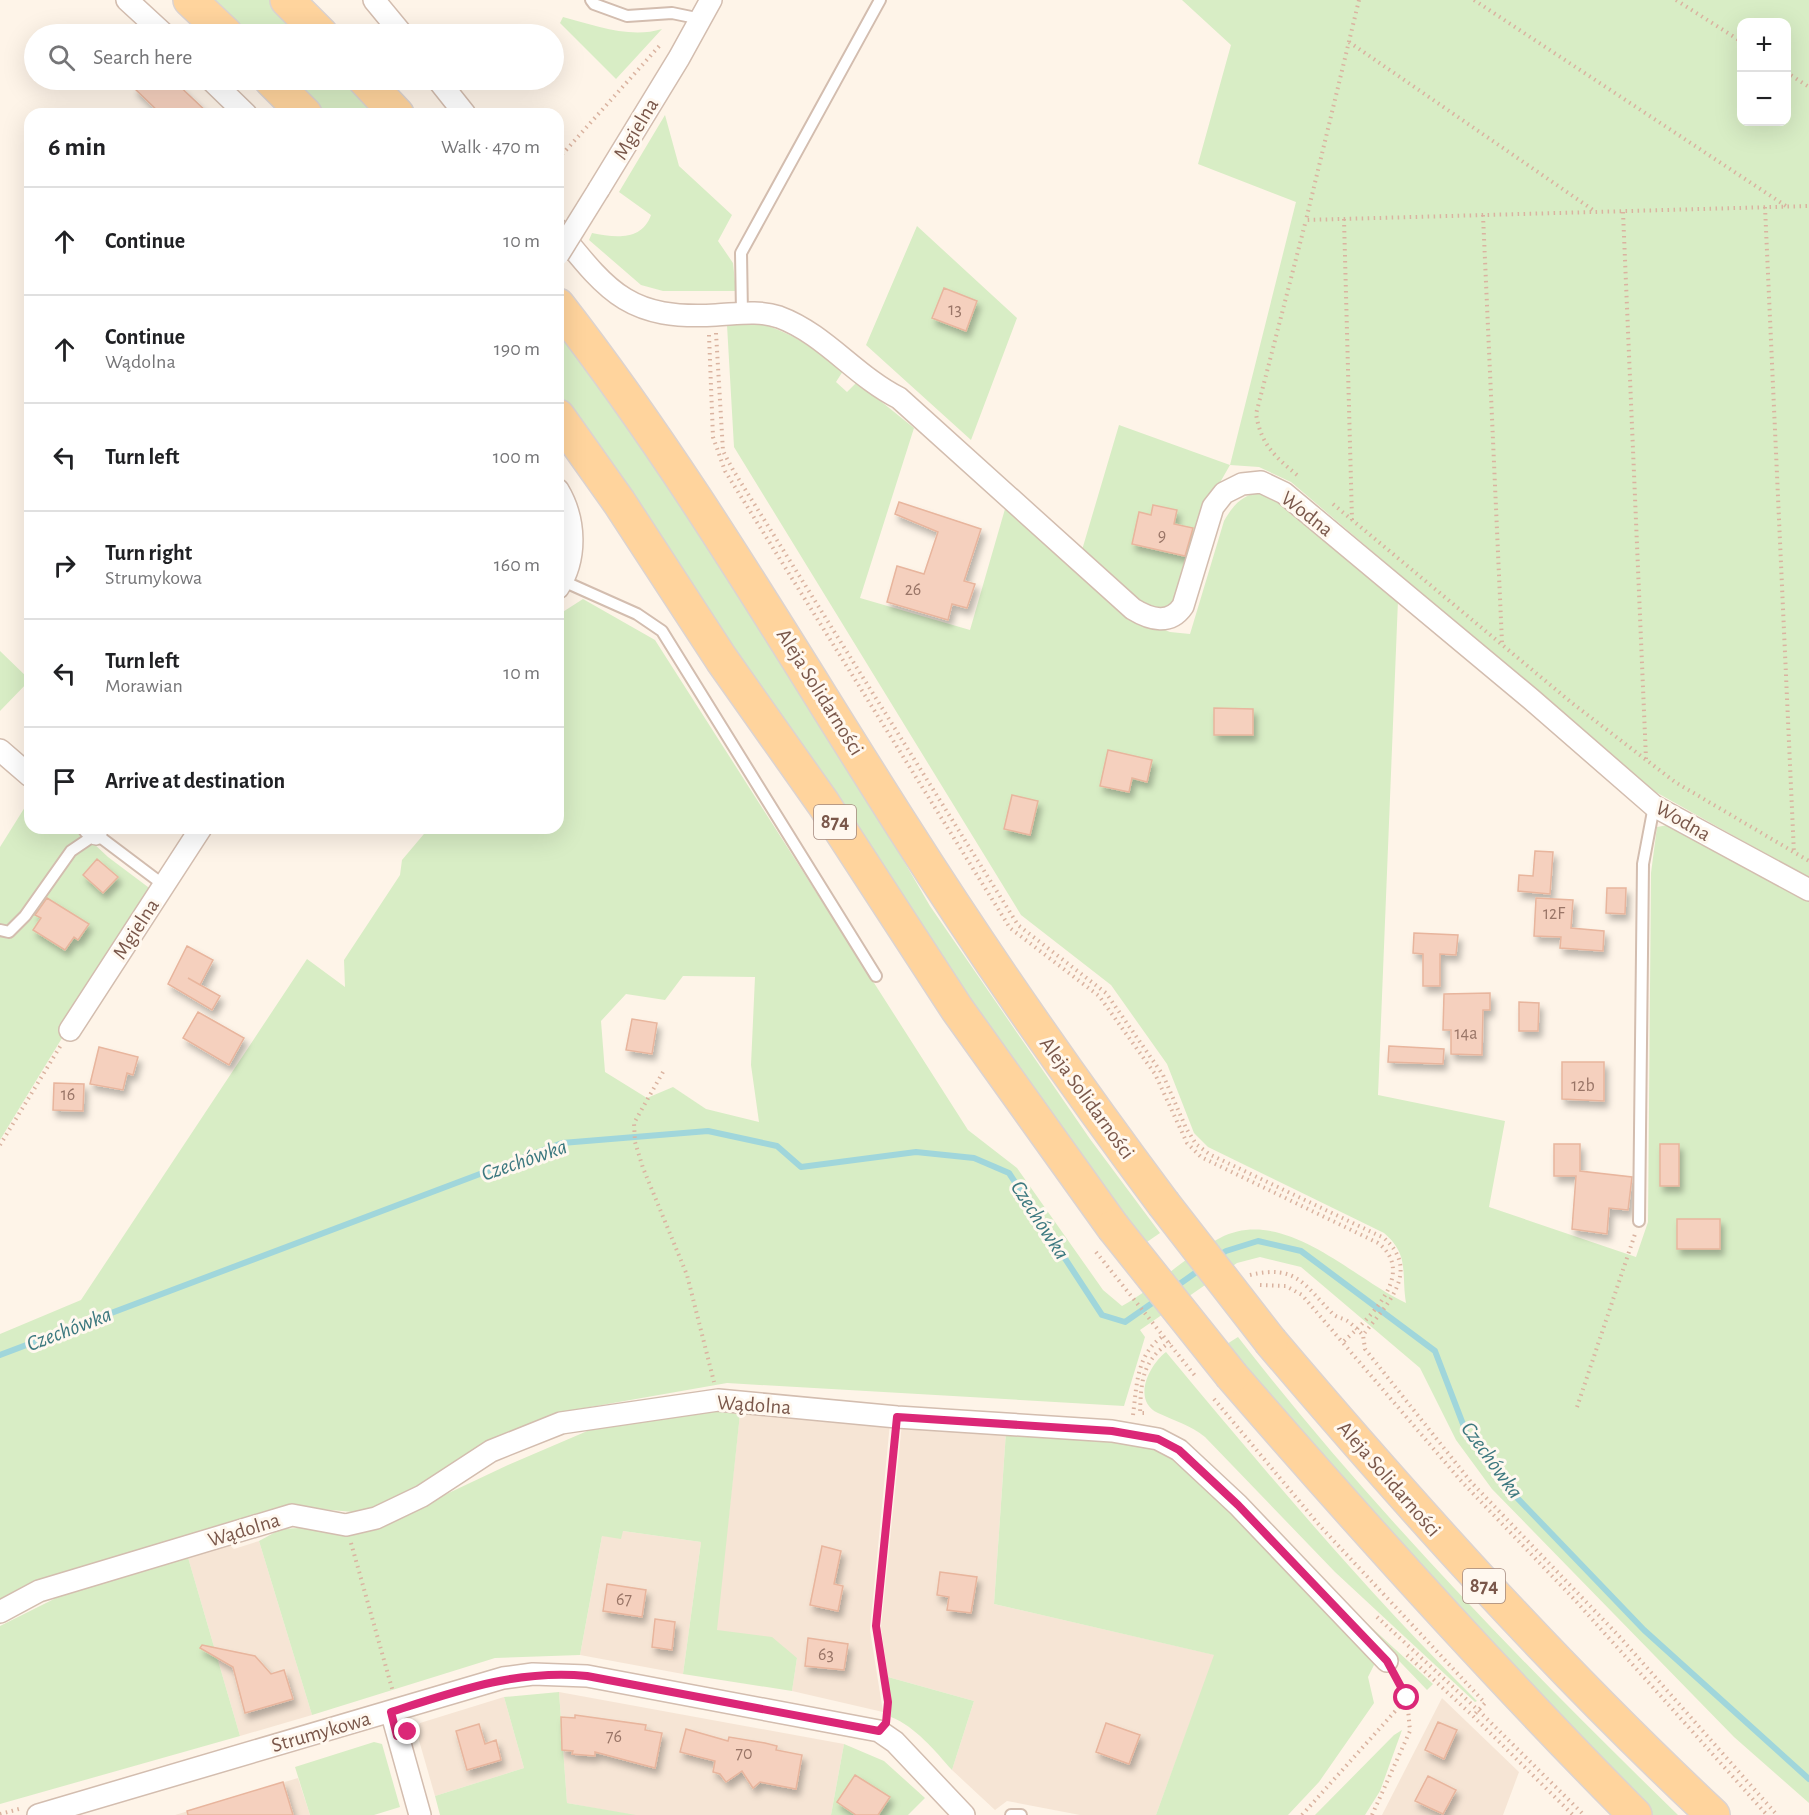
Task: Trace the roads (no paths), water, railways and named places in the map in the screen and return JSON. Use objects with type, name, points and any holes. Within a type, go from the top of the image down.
[{"type":"main road","points":[[190,0],[215,24]]},
{"type":"main road","points":[[287,0],[311,24]]},
{"type":"main road","points":[[281,90],[299,108]]},
{"type":"main road","points":[[374,90],[391,108]]},
{"type":"main road","name":"Aleja Solidarności","points":[[564,313],[614,379],[702,506],[982,949],[1100,1119],[1163,1203],[1271,1342],[1376,1466],[1487,1589],[1592,1697],[1713,1815]]},
{"type":"main road","name":"874","points":[[564,424],[619,502],[722,660],[823,803],[957,1009],[1113,1227],[1232,1376],[1382,1549],[1549,1729],[1635,1815]]},
{"type":"street","points":[[127,0],[153,24]]},
{"type":"street","points":[[374,0],[394,24]]},
{"type":"street","name":"Mgielna","points":[[564,245],[599,189],[692,17],[711,0]]},
{"type":"street","points":[[221,90],[240,108]]},
{"type":"street","points":[[446,90],[460,108]]},
{"type":"street","name":"Wodna","points":[[564,237],[610,291],[644,310],[680,316],[742,313],[776,316],[808,331],[865,378],[899,398],[1133,609],[1145,616],[1167,620],[1177,615],[1184,606],[1213,507],[1224,493],[1242,484],[1261,482],[1284,494],[1531,699],[1654,806],[1809,890]]},
{"type":"street","points":[[564,500],[572,523],[572,541],[564,572]]},
{"type":"street","points":[[0,750],[24,771]]},
{"type":"street","name":"Mgielna","points":[[70,1030],[197,834]]},
{"type":"street","name":"Wądolna","points":[[0,1612],[39,1591],[292,1515],[346,1525],[376,1518],[413,1500],[491,1451],[561,1423],[718,1400],[897,1417],[1112,1431],[1158,1439],[1179,1450],[1231,1498],[1387,1661]]},
{"type":"street","name":"Strumykowa","points":[[30,1811],[393,1705],[503,1678],[562,1673],[879,1731],[895,1742],[964,1815]]},
{"type":"street","points":[[393,1705],[420,1815]]},
{"type":"lane","points":[[591,0],[594,4],[627,16],[672,13],[692,17]]},
{"type":"lane","points":[[742,313],[741,253],[880,0]]},
{"type":"lane","points":[[564,585],[637,614],[662,631],[876,976]]},
{"type":"lane","points":[[1639,1221],[1643,864],[1654,806]]},
{"type":"lane","points":[[0,930],[9,932],[26,916],[71,851],[90,834]]},
{"type":"lane","points":[[97,834],[165,886]]},
{"type":"lane","points":[[1011,1815],[1021,1815]]},
{"type":"waterway","name":"Czechówka","points":[[0,1355],[562,1143],[708,1131],[777,1146],[801,1167],[916,1152],[974,1158],[1009,1173],[1102,1315],[1125,1322],[1158,1299]]},
{"type":"waterway","name":"Czechówka","points":[[1218,1256],[1226,1251],[1258,1241],[1301,1251],[1435,1351],[1466,1432],[1500,1480],[1644,1630],[1809,1779]]},
{"type":"waterway","name":"Czechówka","points":[[1174,1288],[1202,1268]]}]
